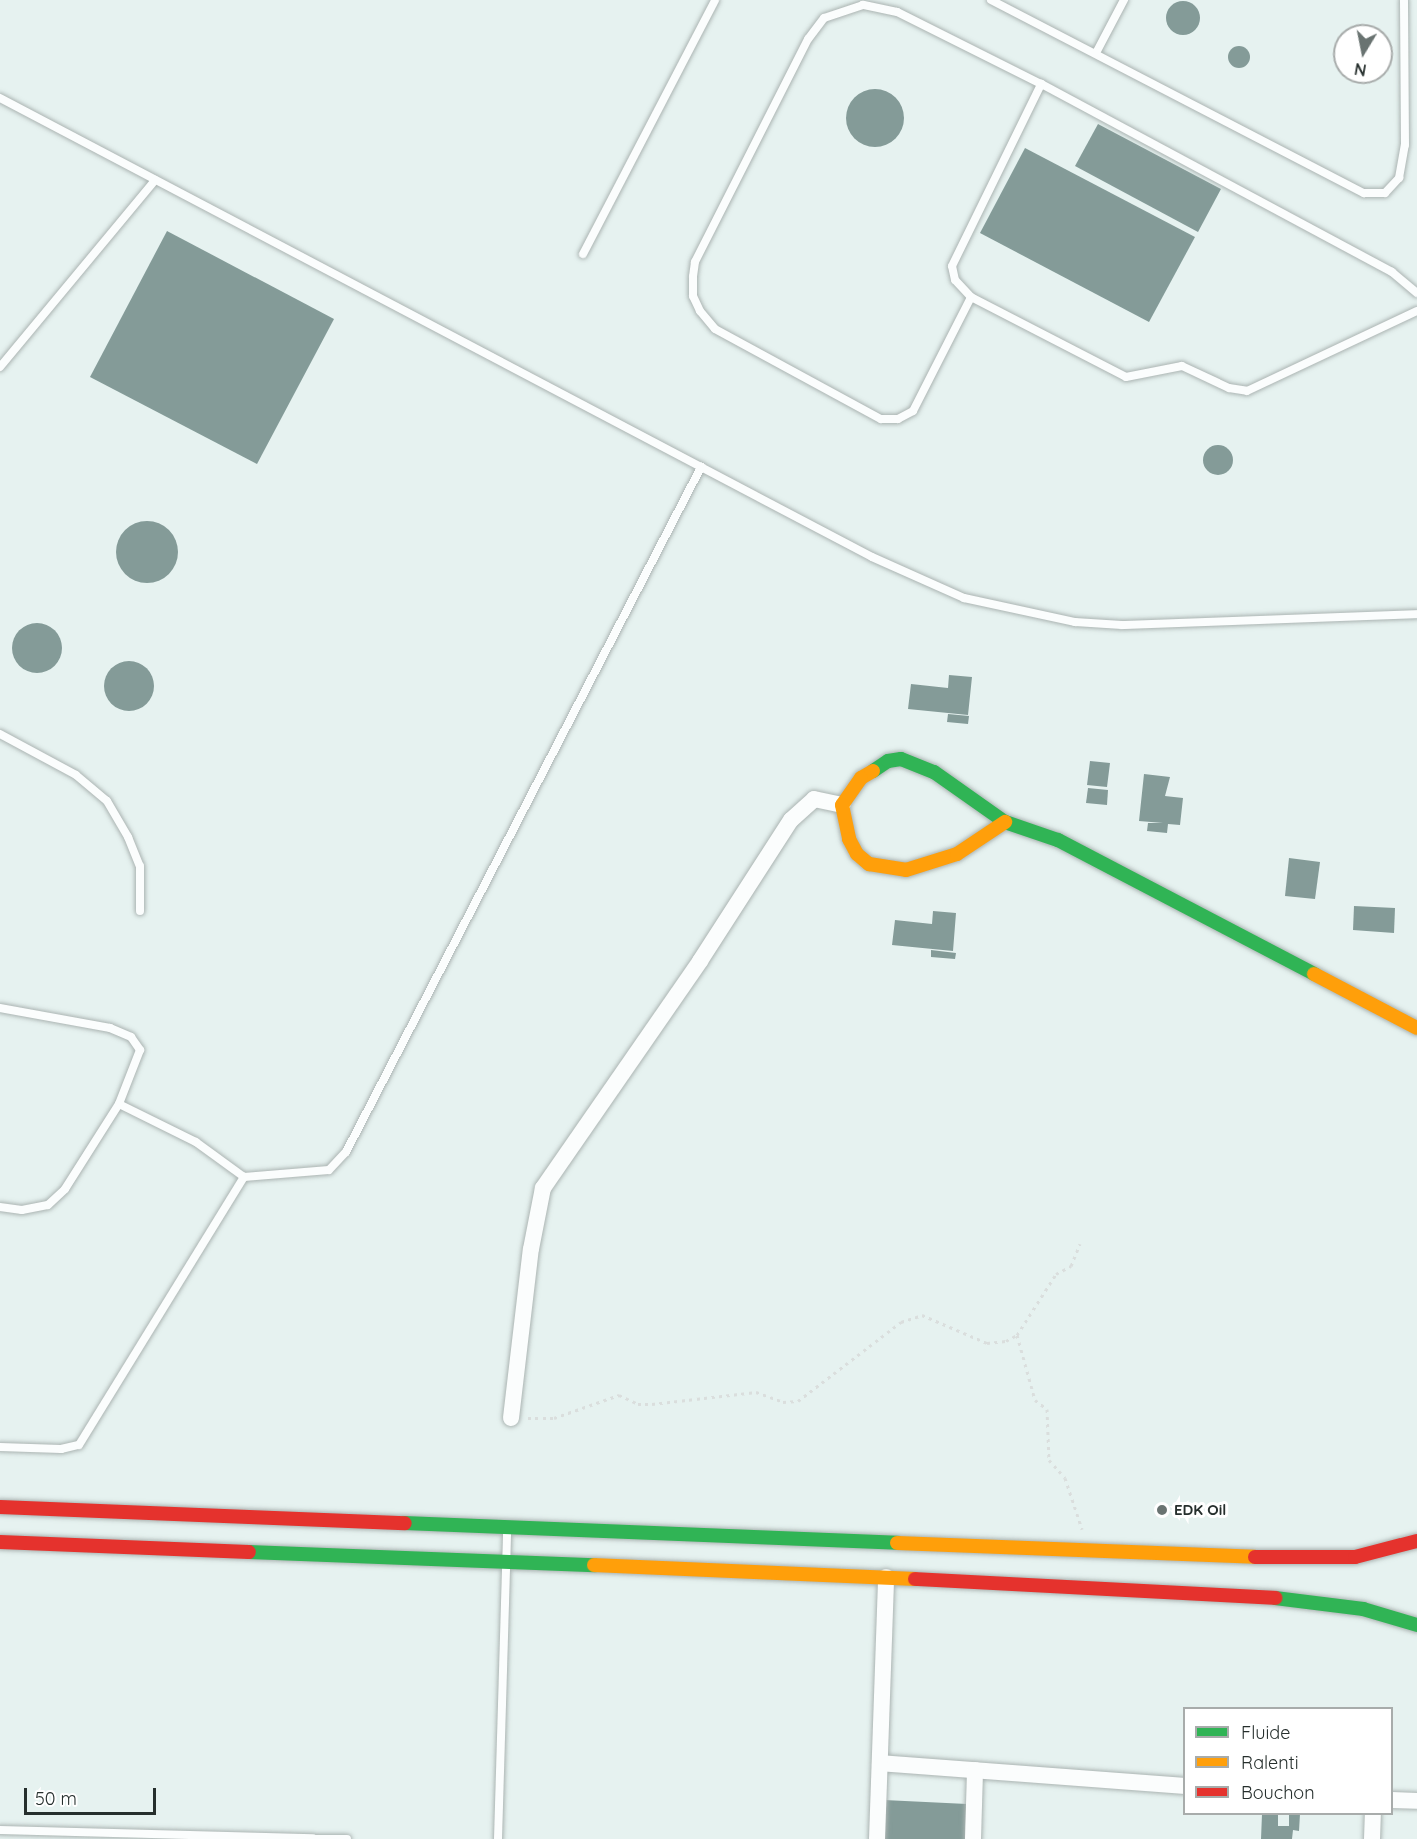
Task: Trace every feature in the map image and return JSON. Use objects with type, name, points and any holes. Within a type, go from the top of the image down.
[{"type":"main road","points":[[1005,822],[957,854],[906,870],[888,870],[869,864],[857,854],[849,839],[842,805],[861,778],[875,767],[901,759],[934,772],[1005,822],[1058,840],[1417,1028]]},
{"type":"main road","points":[[0,1507],[508,1530],[1319,1558],[1355,1557],[1417,1541]]},
{"type":"main road","points":[[0,1542],[886,1577],[1321,1601],[1417,1625]]},
{"type":"street","points":[[511,1418],[531,1249],[543,1188],[700,961],[791,820],[814,799],[842,805]]},
{"type":"street","points":[[877,1839],[886,1577]]},
{"type":"street","points":[[880,1763],[1183,1786]]},
{"type":"street","points":[[973,1839],[975,1770]]},
{"type":"street","points":[[1393,1800],[1417,1801]]},
{"type":"street","points":[[1372,1839],[1373,1815]]},
{"type":"lane","points":[[583,254],[715,0]]},
{"type":"lane","points":[[991,0],[1364,193],[1385,193],[1399,178],[1405,146],[1404,0]]},
{"type":"lane","points":[[1096,53],[1124,0]]},
{"type":"lane","points":[[971,297],[913,411],[898,419],[881,419],[715,329],[700,311],[693,296],[695,262],[808,39],[824,18],[844,8],[881,6],[1041,84],[1392,272],[1417,293]]},
{"type":"lane","points":[[1041,84],[952,266],[955,280],[971,297],[1126,377],[1182,366],[1229,388],[1247,390],[1417,312]]},
{"type":"lane","points":[[0,98],[872,557],[964,598],[1012,611],[1075,622],[1122,625],[1417,614]]},
{"type":"lane","points":[[0,367],[155,180]]},
{"type":"lane","points":[[119,1104],[196,1142],[244,1177],[329,1170],[357,1136],[701,467]]},
{"type":"lane","points":[[0,734],[76,775],[107,801],[128,837],[140,866],[140,911]]},
{"type":"lane","points":[[0,1008],[110,1028],[131,1037],[140,1050],[119,1104],[65,1189],[48,1205],[22,1210],[0,1207]]},
{"type":"lane","points":[[0,1447],[61,1449],[79,1445],[244,1177]]},
{"type":"lane","points":[[498,1839],[504,1563],[508,1530]]},
{"type":"lane","points":[[0,1830],[73,1836],[347,1839]]},
{"type":"path","points":[[511,1418],[554,1418],[619,1395],[638,1404],[756,1392],[783,1402],[798,1401],[901,1322],[922,1315],[987,1343],[1006,1341],[1017,1335],[1056,1274],[1071,1266],[1080,1244]]},
{"type":"path","points":[[1017,1335],[1035,1401],[1047,1409],[1049,1460],[1065,1478],[1090,1550]]},
{"type":"building","points":[[1183,1],[1195,6],[1200,18],[1195,30],[1183,35],[1171,30],[1166,18],[1171,6]]},
{"type":"building","points":[[1239,46],[1247,49],[1250,57],[1247,65],[1239,68],[1231,65],[1228,57],[1231,49]]},
{"type":"building","points":[[869,89],[881,89],[896,97],[904,112],[904,124],[896,139],[881,147],[869,147],[854,139],[846,124],[846,112],[854,97]]},
{"type":"building","points":[[1098,124],[1221,189],[1198,232],[1075,166]]},
{"type":"building","points":[[1025,148],[1195,237],[1149,322],[980,233]]},
{"type":"building","points":[[167,231],[334,319],[257,464],[90,377]]},
{"type":"building","points":[[1218,445],[1229,449],[1233,460],[1229,471],[1218,475],[1207,471],[1203,460],[1207,449]]},
{"type":"building","points":[[147,521],[164,526],[169,530],[173,535],[178,552],[173,569],[169,574],[164,578],[147,583],[130,578],[125,574],[121,569],[116,552],[121,535],[125,530],[130,526]]},
{"type":"building","points":[[37,623],[55,630],[62,648],[55,666],[37,673],[19,666],[12,648],[19,630]]},
{"type":"building","points":[[129,661],[147,668],[154,686],[147,704],[129,711],[111,704],[104,686],[111,668]]},
{"type":"building","points":[[949,675],[972,677],[968,715],[908,709],[911,684],[948,688]]},
{"type":"building","points":[[948,714],[969,716],[968,724],[947,722]]},
{"type":"building","points":[[1090,761],[1110,763],[1107,787],[1087,785]]},
{"type":"building","points":[[1144,774],[1170,777],[1165,796],[1183,798],[1180,825],[1168,824],[1167,833],[1147,831],[1148,823],[1163,823],[1139,821]]},
{"type":"building","points":[[1088,788],[1108,790],[1107,805],[1086,803]]},
{"type":"building","points":[[1289,858],[1320,862],[1315,899],[1285,896]]},
{"type":"building","points":[[1354,906],[1395,908],[1394,933],[1353,930]]},
{"type":"building","points":[[933,911],[956,913],[953,951],[892,945],[895,920],[932,924]]},
{"type":"building","points":[[931,950],[956,953],[955,959],[931,957]]},
{"type":"building","points":[[884,1800],[967,1804],[965,1839],[882,1839]]},
{"type":"building","points":[[1262,1815],[1278,1815],[1278,1826],[1289,1826],[1289,1815],[1300,1815],[1299,1831],[1293,1830],[1292,1839],[1261,1839]]},
{"type":"traffic: fast","points":[[873,771],[888,761],[901,759],[934,772],[1005,822],[1058,840],[1314,974]]},
{"type":"traffic: fast","points":[[405,1523],[897,1543]]},
{"type":"traffic: fast","points":[[249,1552],[594,1565]]},
{"type":"traffic: fast","points":[[1275,1598],[1363,1609],[1417,1625]]},
{"type":"traffic: slow","points":[[873,771],[861,778],[842,805],[849,839],[857,854],[869,864],[906,870],[957,854],[1005,822]]},
{"type":"traffic: slow","points":[[1314,974],[1417,1028]]},
{"type":"traffic: slow","points":[[897,1543],[1255,1557]]},
{"type":"traffic: slow","points":[[594,1565],[915,1579]]},
{"type":"traffic: jam","points":[[0,1507],[405,1523]]},
{"type":"traffic: jam","points":[[1255,1557],[1355,1557],[1417,1541]]},
{"type":"traffic: jam","points":[[0,1542],[249,1552]]},
{"type":"traffic: jam","points":[[915,1579],[1275,1598]]},
{"type":"place","name":"EDK Oil","points":[[1162,1510]]}]
